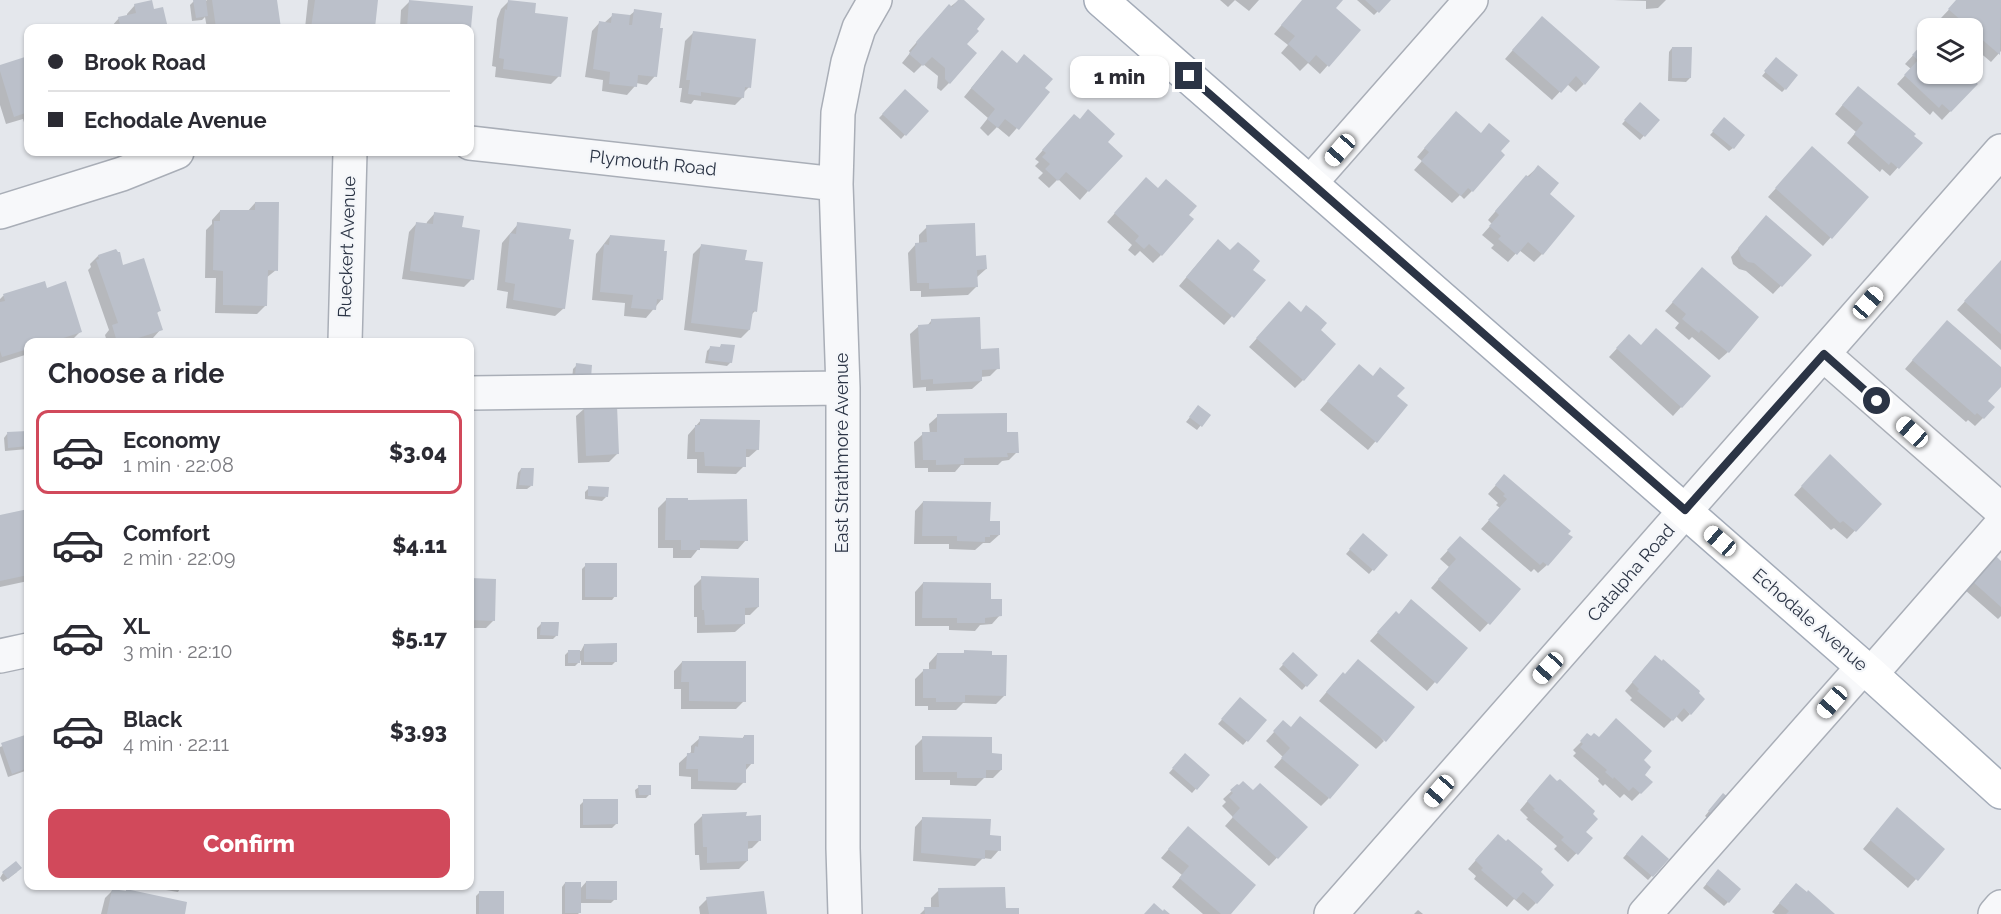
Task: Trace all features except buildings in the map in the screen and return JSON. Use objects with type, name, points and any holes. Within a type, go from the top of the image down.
[{"type":"main road","name":"Echodale Avenue","points":[[1101,0],[1867,670],[2001,792]]},
{"type":"street","name":"East Strathmore Avenue","points":[[845,914],[843,388],[836,184],[838,113],[848,62],[859,28],[875,0]]},
{"type":"street","points":[[1311,182],[1471,0]]},
{"type":"street","name":"Plymouth Road","points":[[474,143],[836,184]]},
{"type":"street","name":"Catalpha Road","points":[[1331,914],[2001,151]]},
{"type":"street","points":[[0,212],[122,174],[167,156]]},
{"type":"street","name":"Rueckert Avenue","points":[[345,338],[350,156]]},
{"type":"street","points":[[1824,354],[2001,510]]},
{"type":"street","points":[[474,393],[843,388]]},
{"type":"street","points":[[1645,914],[2001,525]]},
{"type":"street","points":[[0,656],[24,651]]},
{"type":"street","points":[[1995,914],[2001,907]]},
{"type":"route","points":[[1189,76],[1685,510],[1824,354],[1877,401]]}]
